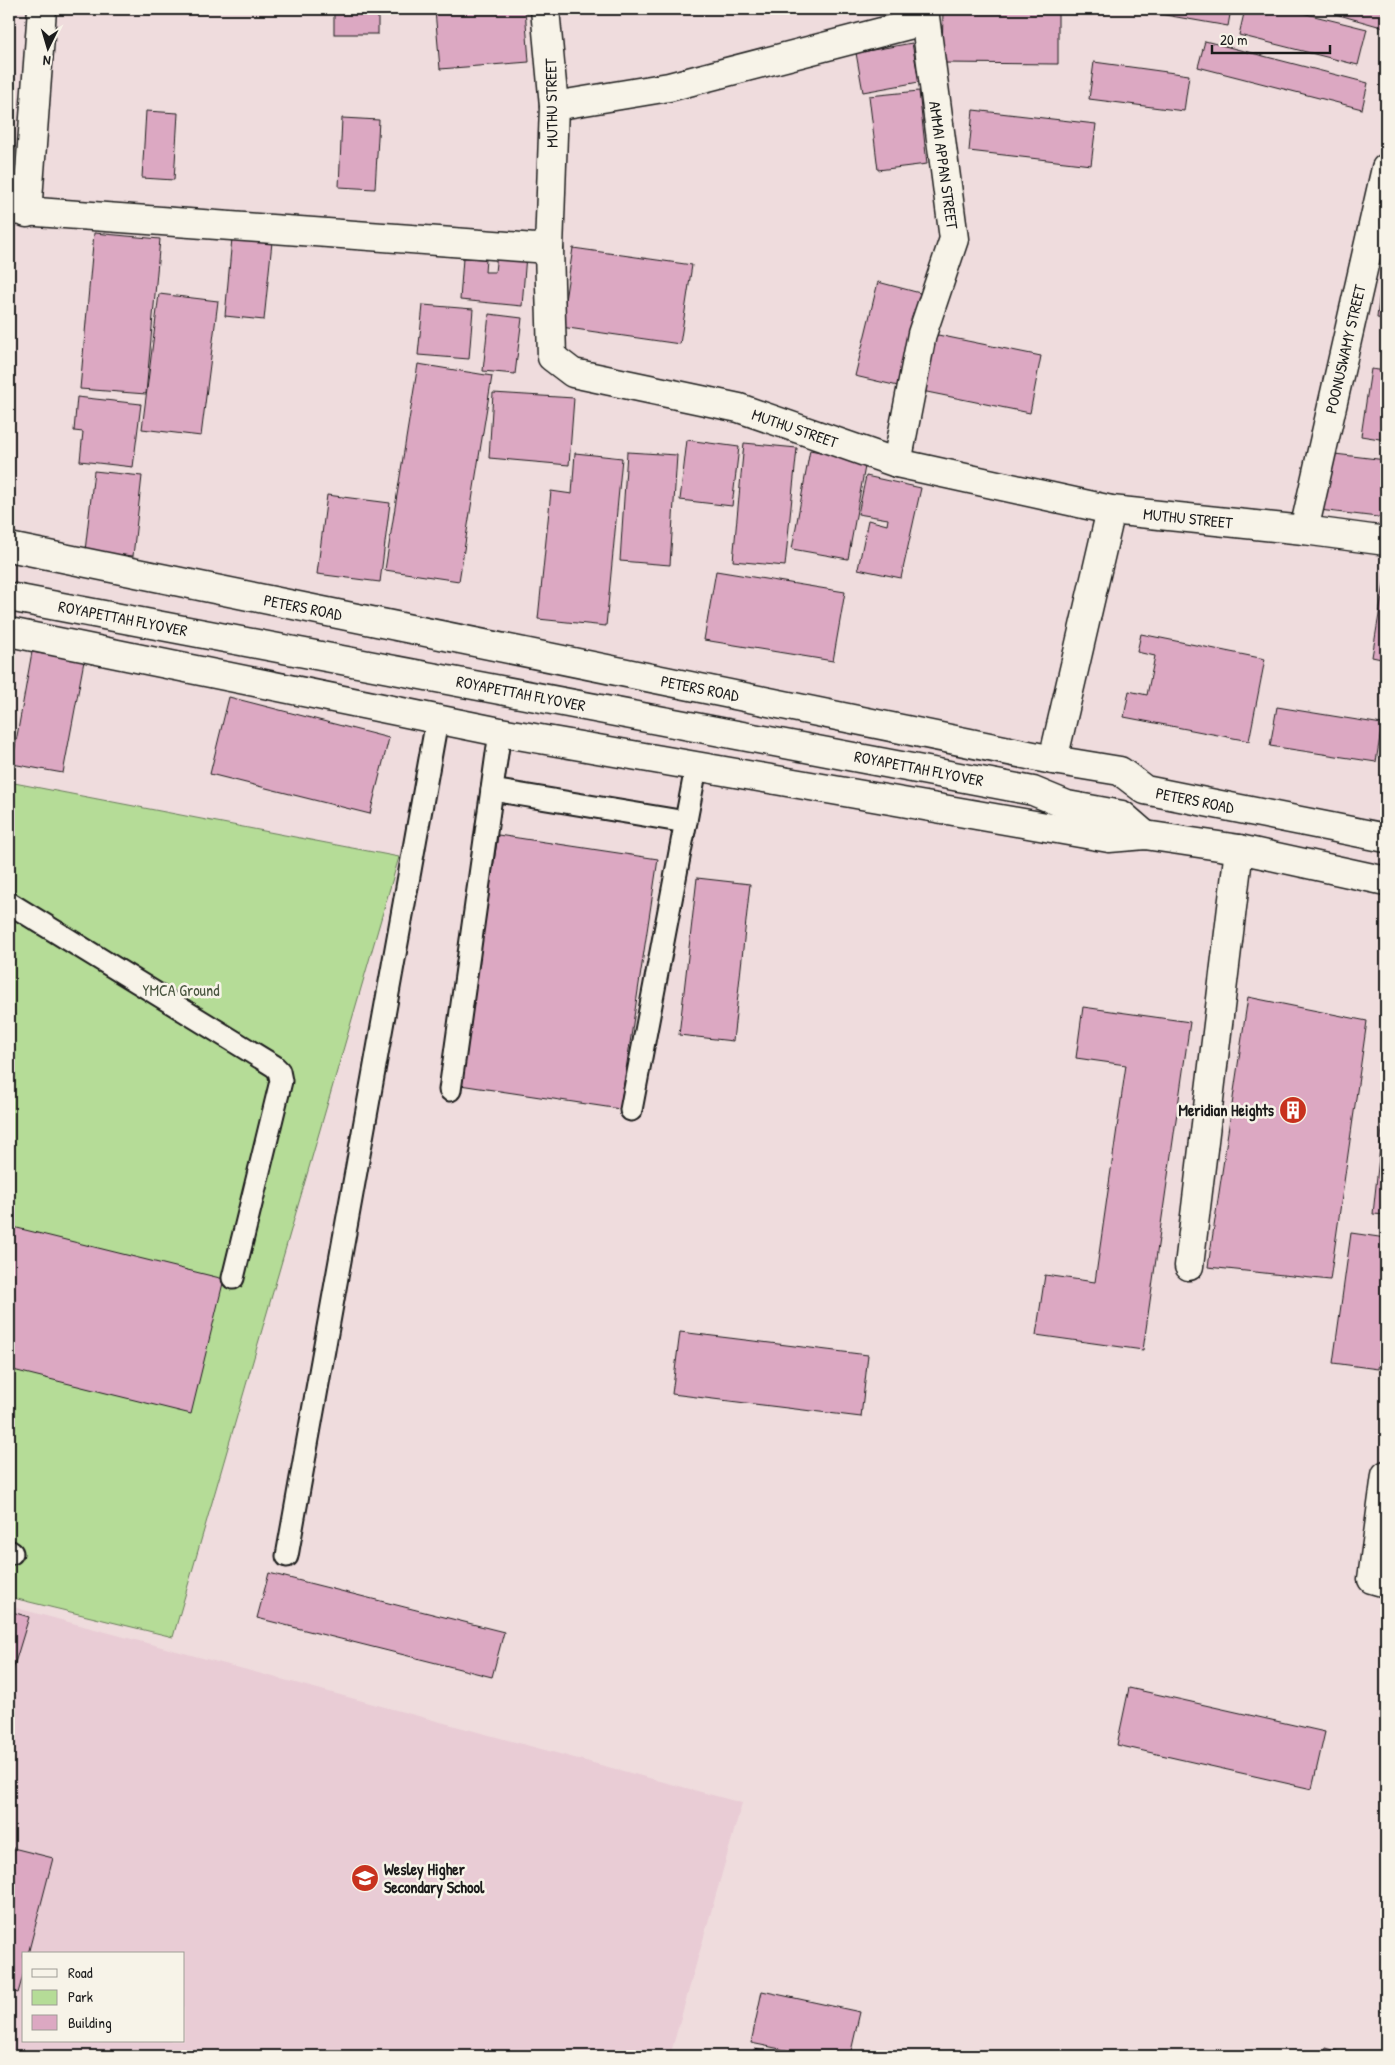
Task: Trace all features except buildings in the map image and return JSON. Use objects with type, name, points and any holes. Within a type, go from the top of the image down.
[{"type":"main road","points":[[42,9],[18,211],[549,249]]},
{"type":"main road","name":"MUTHU STREET","points":[[545,9],[554,106],[549,249],[552,356],[573,374],[739,408],[897,463],[1111,510],[1304,530],[1386,541]]},
{"type":"main road","points":[[554,106],[669,87],[924,15]]},
{"type":"main road","name":"AMMAI APPAN STREET","points":[[897,463],[922,334],[954,239],[924,15]]},
{"type":"main road","name":"POONUSWAMY STREET","points":[[1304,530],[1386,168]]},
{"type":"main road","points":[[1053,760],[1111,510]]},
{"type":"main road","name":"PETERS ROAD","points":[[9,548],[1053,760],[1120,771],[1145,790],[1386,838]]},
{"type":"main road","name":"ROYAPETTAH FLYOVER","points":[[9,597],[1033,791],[1067,805],[1122,815],[1145,835]]},
{"type":"main road","points":[[9,632],[437,720],[696,768],[1109,838],[1145,835],[1239,849],[1386,881]]},
{"type":"main road","name":"ROYAPETTAH FLYOVER","points":[[1033,791],[1066,786],[1121,795],[1145,790]]},
{"type":"main road","points":[[1188,1266],[1239,849]]},
{"type":"main road","points":[[1386,1475],[1372,1579],[1386,1583]]},
{"type":"lane","points":[[288,1556],[437,720]]},
{"type":"lane","points":[[450,1090],[500,732]]},
{"type":"lane","points":[[631,1110],[696,768]]},
{"type":"lane","points":[[492,790],[686,822]]},
{"type":"lane","points":[[9,903],[274,1066],[279,1072],[281,1082],[233,1278]]},
{"type":"shaded area","name":"Wesley Higher Secondary School","points":[[9,1606],[742,1803],[670,2056],[9,2056]]},
{"type":"green space","name":"YMCA Ground","points":[[9,782],[399,857],[173,1637],[9,1597]]},
{"type":"place","name":"Meridian Heights","points":[[1293,1110]]},
{"type":"place","name":"Wesley Higher Secondary School","points":[[365,1878]]}]
